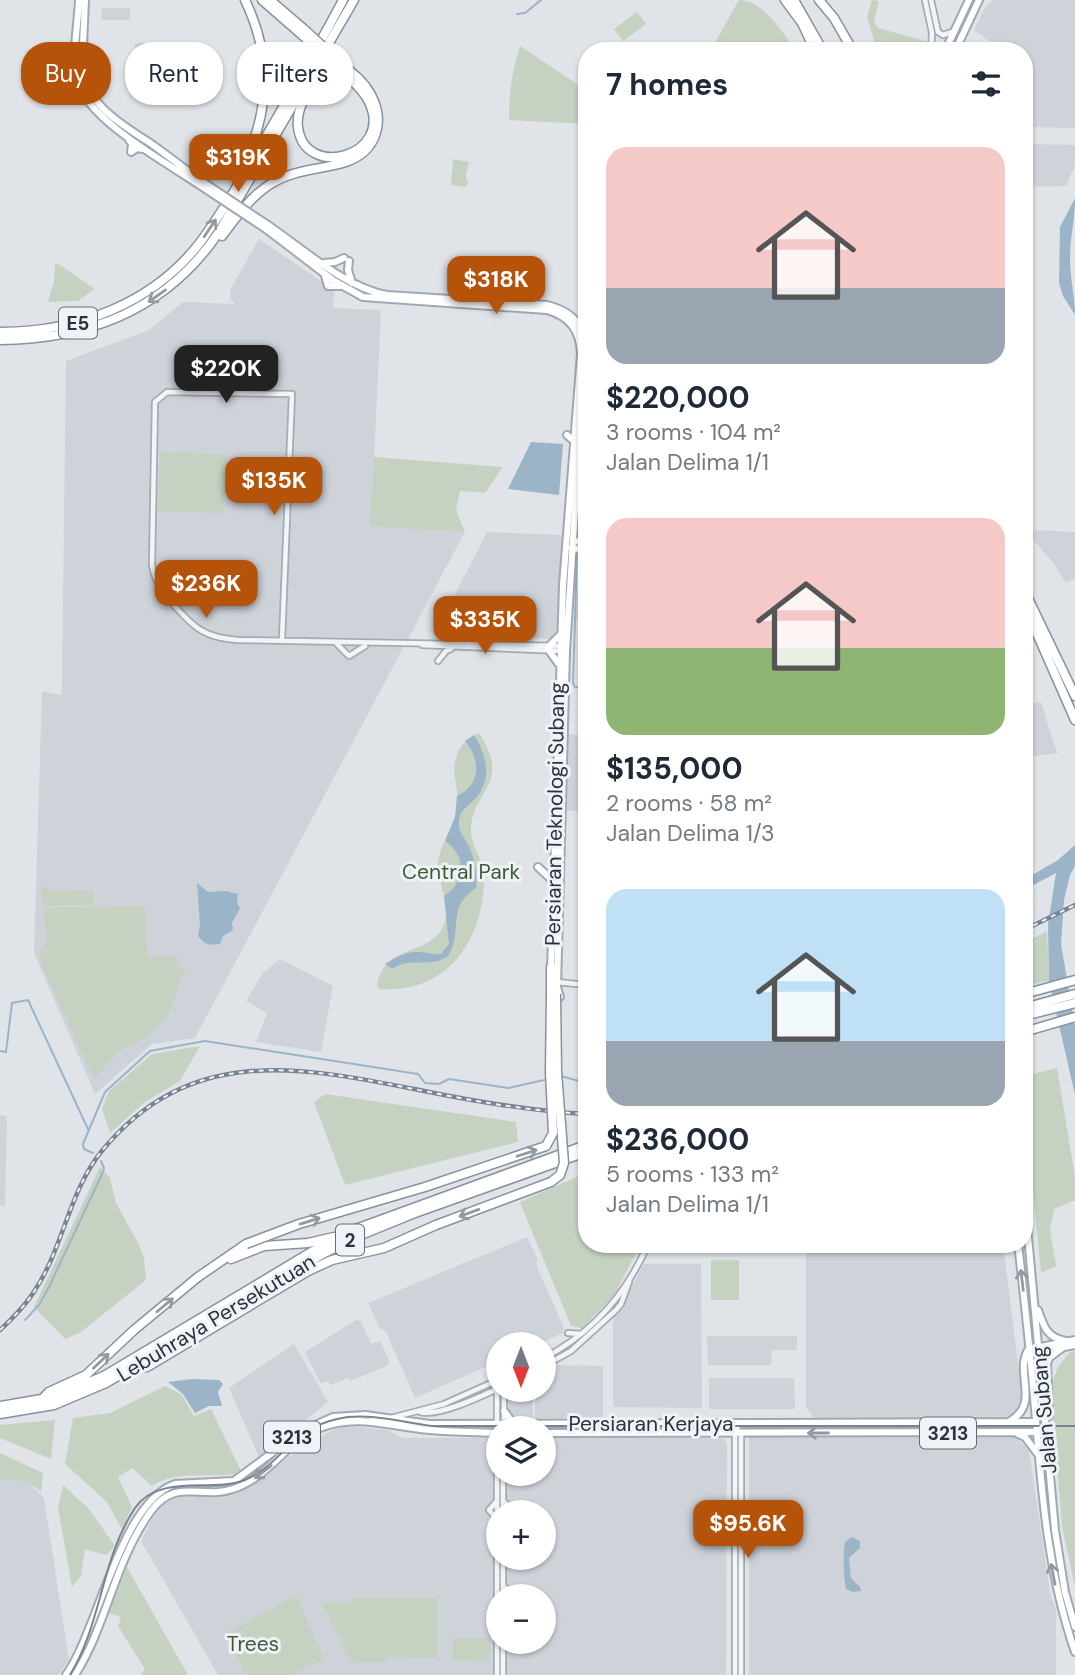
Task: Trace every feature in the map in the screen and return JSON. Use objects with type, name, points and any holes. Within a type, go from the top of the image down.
[{"type":"highway","points":[[230,196],[255,141],[262,120],[264,99],[262,52],[244,0]]},
{"type":"highway","points":[[262,0],[303,32]]},
{"type":"highway","points":[[270,0],[314,42]]},
{"type":"highway","name":"E5","points":[[0,332],[47,330],[86,321],[122,306],[149,289],[178,265],[200,242],[230,196],[343,0]]},
{"type":"highway","name":"E5","points":[[330,42],[354,0]]},
{"type":"highway","points":[[785,0],[802,23],[811,42]]},
{"type":"highway","points":[[794,0],[818,42]]},
{"type":"highway","points":[[819,0],[848,42]]},
{"type":"highway","points":[[829,0],[831,15]]},
{"type":"highway","points":[[207,250],[254,196],[269,185],[302,170],[347,161],[365,152],[374,140],[380,120],[377,106],[363,82],[353,75]]},
{"type":"highway","points":[[301,105],[298,127],[302,139],[323,156],[335,158],[349,155],[362,146],[371,134],[373,121],[372,111],[363,92],[353,80]]},
{"type":"highway","name":"E5","points":[[0,340],[62,335],[121,316],[150,302],[176,282],[207,250],[294,105]]},
{"type":"highway","points":[[1033,609],[1075,696]]},
{"type":"highway","points":[[1033,624],[1075,720]]},
{"type":"highway","points":[[133,1368],[147,1367],[308,1270],[332,1260],[384,1248],[436,1225],[551,1182],[560,1175],[564,1157],[556,1072],[556,990],[551,967]]},
{"type":"highway","points":[[1033,990],[1075,980]]},
{"type":"highway","points":[[41,1400],[49,1392],[86,1375],[134,1330],[198,1277],[246,1244],[299,1224],[436,1183],[546,1146],[553,1133],[550,1072],[556,990]]},
{"type":"highway","points":[[1033,1012],[1075,994]]},
{"type":"highway","points":[[1033,1008],[1075,1003]]},
{"type":"highway","points":[[1033,1029],[1075,1017]]},
{"type":"highway","points":[[1033,1031],[1037,1028]]},
{"type":"highway","name":"Lebuhraya Persekutuan","points":[[0,1406],[41,1400],[82,1386],[119,1367],[341,1236],[578,1147]]},
{"type":"highway","name":"Lebuhraya Persekutuan","points":[[0,1414],[54,1405],[83,1394],[133,1368],[319,1256],[356,1237],[578,1155]]},
{"type":"highway","points":[[198,1277],[237,1256],[264,1246],[308,1243],[341,1236]]},
{"type":"main road","points":[[84,0],[76,70],[80,89],[93,109],[148,150],[267,227]]},
{"type":"main road","points":[[84,0],[82,68],[84,79],[94,99],[111,116],[196,180]]},
{"type":"main road","points":[[948,42],[969,0]]},
{"type":"main road","points":[[959,42],[979,0]]},
{"type":"main road","points":[[123,133],[132,144],[131,152],[137,148],[148,150]]},
{"type":"main road","name":"Persiaran Teknologi Subang","points":[[267,227],[352,284],[368,291],[387,295],[547,306],[559,308],[578,326]]},
{"type":"main road","name":"Persiaran Teknologi Subang","points":[[267,227],[322,271],[328,286],[343,286],[353,293],[373,299],[547,310],[559,314],[572,324],[578,337]]},
{"type":"main road","points":[[324,263],[346,259],[352,284]]},
{"type":"main road","points":[[577,442],[566,431],[578,426]]},
{"type":"main road","name":"Persiaran Teknologi Subang","points":[[577,442],[573,526],[570,549],[561,634],[563,648],[559,665],[559,754],[555,939],[548,980],[547,1048],[551,1055],[557,1054],[560,1047],[556,990],[555,939],[554,881],[559,754],[563,648],[570,549],[567,531],[577,442],[578,438]]},
{"type":"main road","points":[[573,526],[578,537]]},
{"type":"main road","points":[[567,531],[570,549]]},
{"type":"main road","points":[[570,549],[578,547]]},
{"type":"main road","points":[[570,549],[578,547]]},
{"type":"main road","points":[[559,665],[549,647],[561,634]]},
{"type":"main road","points":[[538,867],[554,881]]},
{"type":"main road","points":[[556,990],[570,986]]},
{"type":"main road","name":"Jalan Subang","points":[[1019,1253],[1044,1412],[1059,1557],[1075,1627]]},
{"type":"main road","name":"Jalan Subang","points":[[1030,1253],[1034,1298],[1034,1347],[1030,1357],[1039,1457],[1051,1560],[1061,1609],[1075,1652]]},
{"type":"main road","points":[[1034,1298],[1046,1332],[1064,1345]]},
{"type":"main road","points":[[1047,1448],[1050,1434],[1046,1369],[1050,1357],[1075,1340]]},
{"type":"main road","points":[[1004,1422],[1020,1414],[1025,1405],[1024,1357],[1034,1347],[1075,1345]]},
{"type":"main road","points":[[504,1411],[507,1416]]},
{"type":"main road","points":[[1044,1412],[1038,1427],[1046,1437]]},
{"type":"main road","name":"Persiaran Kerjaya","points":[[66,1675],[82,1650],[128,1544],[153,1498],[167,1487],[234,1481],[300,1432],[333,1417],[358,1415],[430,1424],[486,1427]]},
{"type":"main road","name":"Persiaran Kerjaya","points":[[556,1423],[790,1424],[798,1417],[807,1424],[1004,1422]]},
{"type":"main road","name":"Persiaran Kerjaya","points":[[128,1544],[163,1498],[185,1490],[219,1492],[241,1486],[258,1476],[306,1435],[337,1422],[371,1421],[428,1430],[485,1433]]},
{"type":"main road","name":"3213","points":[[1004,1422],[1038,1427]]},
{"type":"main road","name":"3213","points":[[1009,1432],[1038,1427]]},
{"type":"main road","points":[[1009,1432],[1025,1437],[1039,1457]]},
{"type":"main road","name":"Persiaran Kerjaya","points":[[556,1433],[702,1433],[738,1436],[767,1433],[1009,1432]]},
{"type":"main road","name":"Persiaran Kerjaya","points":[[75,1675],[86,1657],[113,1578]]},
{"type":"street","points":[[925,0],[932,42]]},
{"type":"street","points":[[931,0],[938,32],[943,35],[952,32]]},
{"type":"street","points":[[282,640],[292,394],[167,392],[155,402],[152,558],[155,579],[162,591],[186,620],[201,632],[226,639],[373,644],[432,642],[563,648]]},
{"type":"street","points":[[283,624],[290,636],[297,641]]},
{"type":"street","points":[[336,643],[349,656],[359,648],[373,644]]},
{"type":"street","points":[[418,644],[455,647],[549,647]]},
{"type":"street","points":[[426,646],[433,655]]},
{"type":"street","points":[[438,661],[446,651],[455,647]]},
{"type":"street","points":[[556,990],[578,986]]},
{"type":"street","points":[[570,1337],[581,1334],[615,1303],[643,1253]]},
{"type":"street","points":[[556,1359],[584,1341],[621,1304],[629,1281]]},
{"type":"street","points":[[570,1337],[581,1334]]},
{"type":"street","points":[[570,1337],[584,1341]]},
{"type":"street","points":[[556,1351],[566,1346],[570,1337]]},
{"type":"street","points":[[570,1337],[571,1351]]},
{"type":"street","points":[[390,1418],[444,1404],[486,1386]]},
{"type":"street","points":[[419,1411],[429,1413],[486,1393]]},
{"type":"street","points":[[503,1402],[503,1416]]},
{"type":"street","points":[[734,1673],[739,1424]]},
{"type":"street","points":[[738,1436],[741,1675]]},
{"type":"street","points":[[497,1570],[497,1675]]},
{"type":"street","points":[[503,1654],[503,1675]]},
{"type":"shaded area","points":[[993,0],[1075,0],[1075,128],[1033,127],[1033,42],[991,42],[974,30],[986,6]]},
{"type":"shaded area","points":[[102,8],[130,8],[130,20],[101,20]]},
{"type":"shaded area","points":[[1033,144],[1075,145],[1075,165],[1066,186],[1033,187]]},
{"type":"shaded area","points":[[259,239],[334,290],[333,308],[381,310],[371,525],[465,532],[195,1038],[152,1044],[95,1094],[34,953],[42,691],[61,695],[62,684],[66,361],[149,330],[183,302],[235,304],[230,299],[230,290]]},
{"type":"shaded area","points":[[1033,531],[1075,532],[1075,579],[1065,582],[1055,565],[1033,539]]},
{"type":"shaded area","points":[[487,532],[562,535],[557,630],[550,639],[434,635]]},
{"type":"shaded area","points":[[578,576],[578,619],[576,619]]},
{"type":"shaded area","points":[[1041,702],[1057,753],[1033,757],[1033,703]]},
{"type":"shaded area","points":[[568,734],[578,735],[578,811],[566,811]]},
{"type":"shaded area","points":[[280,959],[333,986],[321,1052],[256,1042],[267,1013],[246,1001],[262,974]]},
{"type":"shaded area","points":[[0,1115],[7,1116],[5,1207],[0,1205]]},
{"type":"shaded area","points":[[527,1237],[564,1328],[563,1333],[556,1336],[556,1332],[486,1332],[486,1367],[415,1398],[386,1332],[379,1327],[368,1303]]},
{"type":"shaded area","points":[[1004,1253],[1022,1396],[1016,1412],[1001,1419],[815,1419],[806,1408],[806,1254]]},
{"type":"shaded area","points":[[644,1264],[701,1264],[702,1408],[613,1407],[613,1320]]},
{"type":"shaded area","points":[[356,1320],[361,1321],[371,1344],[380,1341],[389,1361],[387,1366],[350,1381],[348,1378],[332,1385],[327,1381],[321,1384],[305,1352]]},
{"type":"shaded area","points":[[707,1336],[797,1336],[797,1350],[772,1350],[771,1365],[708,1365]]},
{"type":"shaded area","points":[[294,1344],[328,1402],[259,1457],[229,1388]]},
{"type":"shaded area","points":[[556,1366],[603,1366],[603,1418],[535,1416],[535,1402],[556,1402]]},
{"type":"shaded area","points":[[709,1378],[794,1378],[795,1409],[709,1409]]},
{"type":"shaded area","points":[[509,1402],[533,1402],[533,1416],[508,1415]]},
{"type":"shaded area","points":[[347,1426],[388,1430],[403,1438],[486,1438],[486,1486],[556,1486],[556,1438],[724,1438],[727,1445],[726,1675],[218,1675],[141,1541],[160,1507],[175,1497],[238,1493],[306,1445],[334,1429]]},
{"type":"shaded area","points":[[749,1436],[1015,1436],[1029,1450],[1050,1593],[1056,1610],[1056,1675],[749,1675]]},
{"type":"shaded area","points":[[0,1464],[25,1479],[44,1498],[69,1660],[58,1675],[0,1675]]},
{"type":"green space","points":[[739,0],[748,1],[764,11],[790,42],[715,42]]},
{"type":"green space","points":[[872,0],[879,1],[874,22],[878,28],[929,42],[874,42],[867,17]]},
{"type":"green space","points":[[637,12],[646,24],[623,41],[614,29]]},
{"type":"green space","points":[[520,46],[578,85],[578,124],[509,120],[515,64]]},
{"type":"green space","points":[[453,159],[469,162],[466,176],[468,183],[465,187],[451,185]]},
{"type":"green space","points":[[57,263],[95,289],[78,301],[48,302]]},
{"type":"green space","points":[[160,452],[226,454],[224,513],[158,511]]},
{"type":"green space","points":[[374,457],[503,467],[485,493],[460,491],[456,510],[465,532],[370,526]]},
{"type":"green space","name":"Central Park","points":[[479,733],[489,751],[492,765],[491,777],[472,819],[472,838],[484,873],[483,897],[478,919],[459,957],[444,971],[426,982],[404,988],[380,989],[377,986],[382,971],[390,961],[434,938],[442,929],[446,909],[438,860],[456,815],[455,762],[463,744]]},
{"type":"green space","points":[[41,885],[52,891],[93,890],[93,905],[43,906]]},
{"type":"green space","points":[[145,906],[147,956],[179,957],[178,966],[186,968],[167,1017],[148,1037],[119,1051],[94,1079],[41,964],[39,956],[47,938],[43,908]]},
{"type":"green space","points":[[1047,931],[1049,981],[1033,984],[1033,938]]},
{"type":"green space","points":[[200,1046],[180,1081],[145,1102],[110,1133],[102,1109],[109,1091],[152,1054]]},
{"type":"green space","points":[[1057,1068],[1075,1177],[1075,1200],[1054,1209],[1050,1230],[1056,1266],[1041,1273],[1033,1192],[1033,1074]]},
{"type":"green space","points":[[325,1094],[516,1122],[518,1142],[345,1185],[314,1102]]},
{"type":"green space","points":[[100,1167],[110,1178],[116,1203],[138,1243],[144,1258],[146,1280],[81,1332],[65,1339],[34,1307]]},
{"type":"green space","points":[[578,1177],[578,1253],[636,1253],[614,1295],[582,1328],[571,1326],[520,1202]]},
{"type":"green space","points":[[711,1260],[739,1260],[739,1300],[711,1300]]},
{"type":"green space","points":[[1075,1351],[1075,1587],[1062,1526],[1051,1386],[1058,1367],[1070,1352]]},
{"type":"green space","points":[[165,1386],[182,1395],[194,1416],[211,1409],[242,1473],[184,1476],[152,1486],[132,1468],[118,1477],[132,1507],[122,1530],[107,1502],[65,1464],[73,1418],[110,1413]]},
{"type":"green space","points":[[55,1420],[51,1459],[0,1438],[0,1425]]},
{"type":"green space","points":[[0,1453],[43,1473],[41,1492],[22,1482],[0,1480]]},
{"type":"green space","points":[[63,1485],[89,1509],[115,1546],[106,1555],[85,1549],[81,1576],[72,1587],[58,1508]]},
{"type":"green space","points":[[127,1567],[188,1675],[141,1675],[145,1669],[118,1626],[121,1617],[109,1613]]},
{"type":"green space","name":"Trees","points":[[296,1595],[324,1659],[291,1675],[246,1675],[225,1634]]},
{"type":"green space","points":[[353,1598],[437,1598],[437,1658],[387,1657],[386,1662],[351,1663],[322,1603],[352,1603]]},
{"type":"green space","points":[[453,1638],[486,1638],[486,1654],[490,1654],[490,1661],[452,1660]]},
{"type":"water","points":[[1075,198],[1070,259],[1075,315],[1063,296],[1059,283],[1060,227]]},
{"type":"water","points":[[531,442],[563,444],[559,495],[508,489]]},
{"type":"water","points":[[474,735],[485,759],[486,776],[480,793],[461,814],[459,824],[473,858],[476,888],[461,903],[453,946],[448,956],[434,962],[406,963],[392,969],[385,964],[401,955],[414,952],[441,954],[449,944],[444,896],[457,884],[461,869],[457,854],[445,841],[455,817],[457,796],[471,785],[476,772],[474,756],[465,741]]},
{"type":"water","points":[[1075,845],[1075,866],[1064,900],[1061,944],[1075,1027],[1075,1095],[1049,981],[1048,925],[1056,873],[1033,885],[1033,875],[1058,860]]},
{"type":"water","points":[[197,883],[208,892],[226,891],[238,894],[237,903],[240,908],[232,923],[233,930],[223,936],[220,944],[208,944],[198,936],[200,925]]},
{"type":"water","points":[[219,1380],[223,1384],[218,1392],[222,1406],[209,1406],[195,1413],[183,1394],[168,1382]]},
{"type":"water","points":[[852,1537],[860,1541],[860,1548],[849,1558],[851,1578],[861,1591],[853,1592],[846,1589],[844,1565],[845,1542]]},
{"type":"waterway","points":[[517,14],[525,13],[541,0]]},
{"type":"waterway","points":[[577,554],[573,683],[578,687]]},
{"type":"waterway","points":[[0,1051],[6,1052],[12,1003],[28,1000],[88,1129]]},
{"type":"waterway","points":[[93,1153],[84,1149],[83,1144],[105,1092],[150,1051],[205,1041],[418,1074],[425,1083],[439,1084],[449,1079],[508,1088],[549,1079]]},
{"type":"waterway","points":[[561,1076],[578,1081]]},
{"type":"waterway","points":[[25,1320],[39,1305],[49,1287],[103,1172],[101,1161]]},
{"type":"tram line","points":[[70,1675],[89,1634],[115,1548],[135,1508],[145,1497],[172,1487],[232,1484],[245,1480],[268,1466],[308,1431],[337,1419],[372,1417],[432,1426],[1075,1426]]},
{"type":"railway","points":[[1033,926],[1075,905]]},
{"type":"railway","points":[[0,1330],[28,1301],[45,1274],[73,1202],[101,1152],[136,1117],[172,1093],[211,1078],[250,1071],[335,1075],[505,1106],[578,1113]]}]
